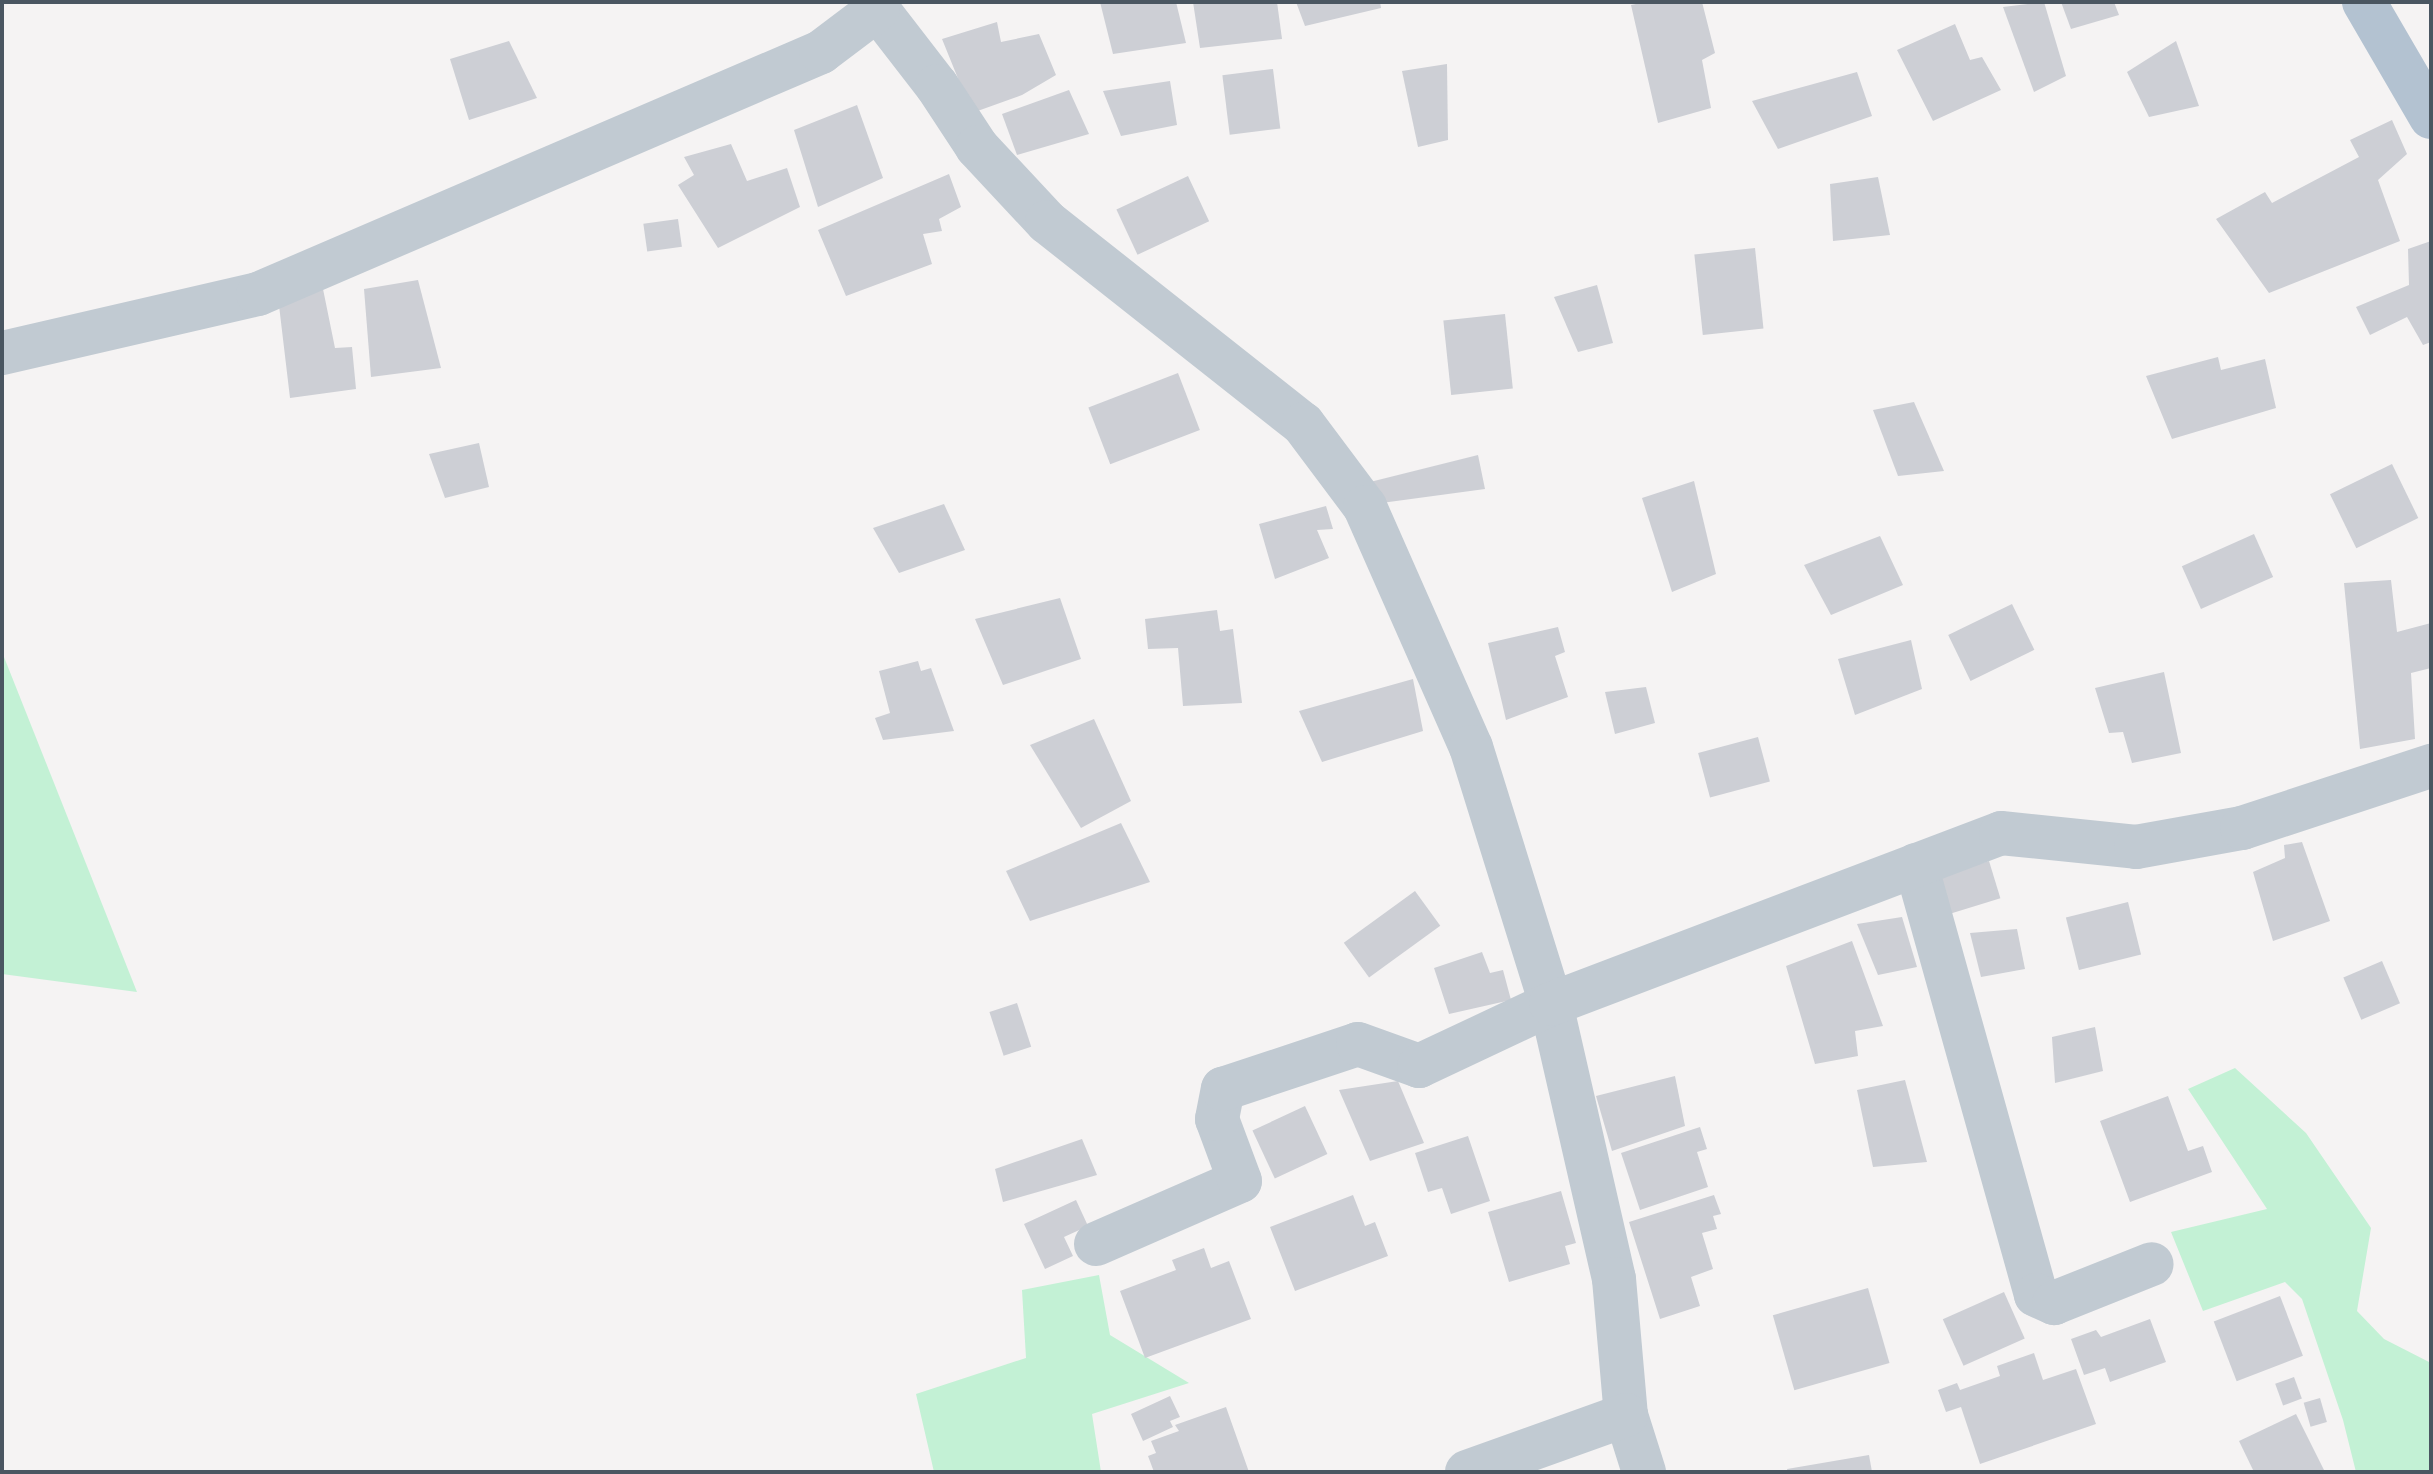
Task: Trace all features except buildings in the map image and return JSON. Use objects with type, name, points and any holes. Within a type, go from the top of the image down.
[{"type":"main road","points":[[2364,2],[2431,117]]},
{"type":"street","points":[[2,353],[258,294],[821,52],[875,6],[937,86],[977,147],[1047,222],[1303,424],[1365,507],[1471,747],[1551,1004],[1614,1279],[1626,1415],[1644,1472]]},
{"type":"street","points":[[1096,1244],[1240,1181],[1217,1119],[1223,1089],[1358,1044],[1419,1066],[1551,1004],[2001,833],[2136,847],[2242,828],[2431,766]]},
{"type":"street","points":[[1916,865],[2036,1295],[2054,1303],[2152,1264]]},
{"type":"street","points":[[1467,1472],[1626,1415]]},
{"type":"green space","points":[[2,652],[137,992],[2,974]]},
{"type":"green space","points":[[2235,1068],[2306,1133],[2371,1228],[2357,1311],[2384,1339],[2431,1363],[2431,1472],[2356,1472],[2343,1420],[2302,1299],[2285,1282],[2203,1311],[2171,1232],[2267,1209],[2188,1089]]},
{"type":"green space","points":[[1099,1275],[1110,1335],[1189,1383],[1092,1414],[1101,1472],[934,1472],[916,1394],[1026,1358],[1022,1290]]}]
